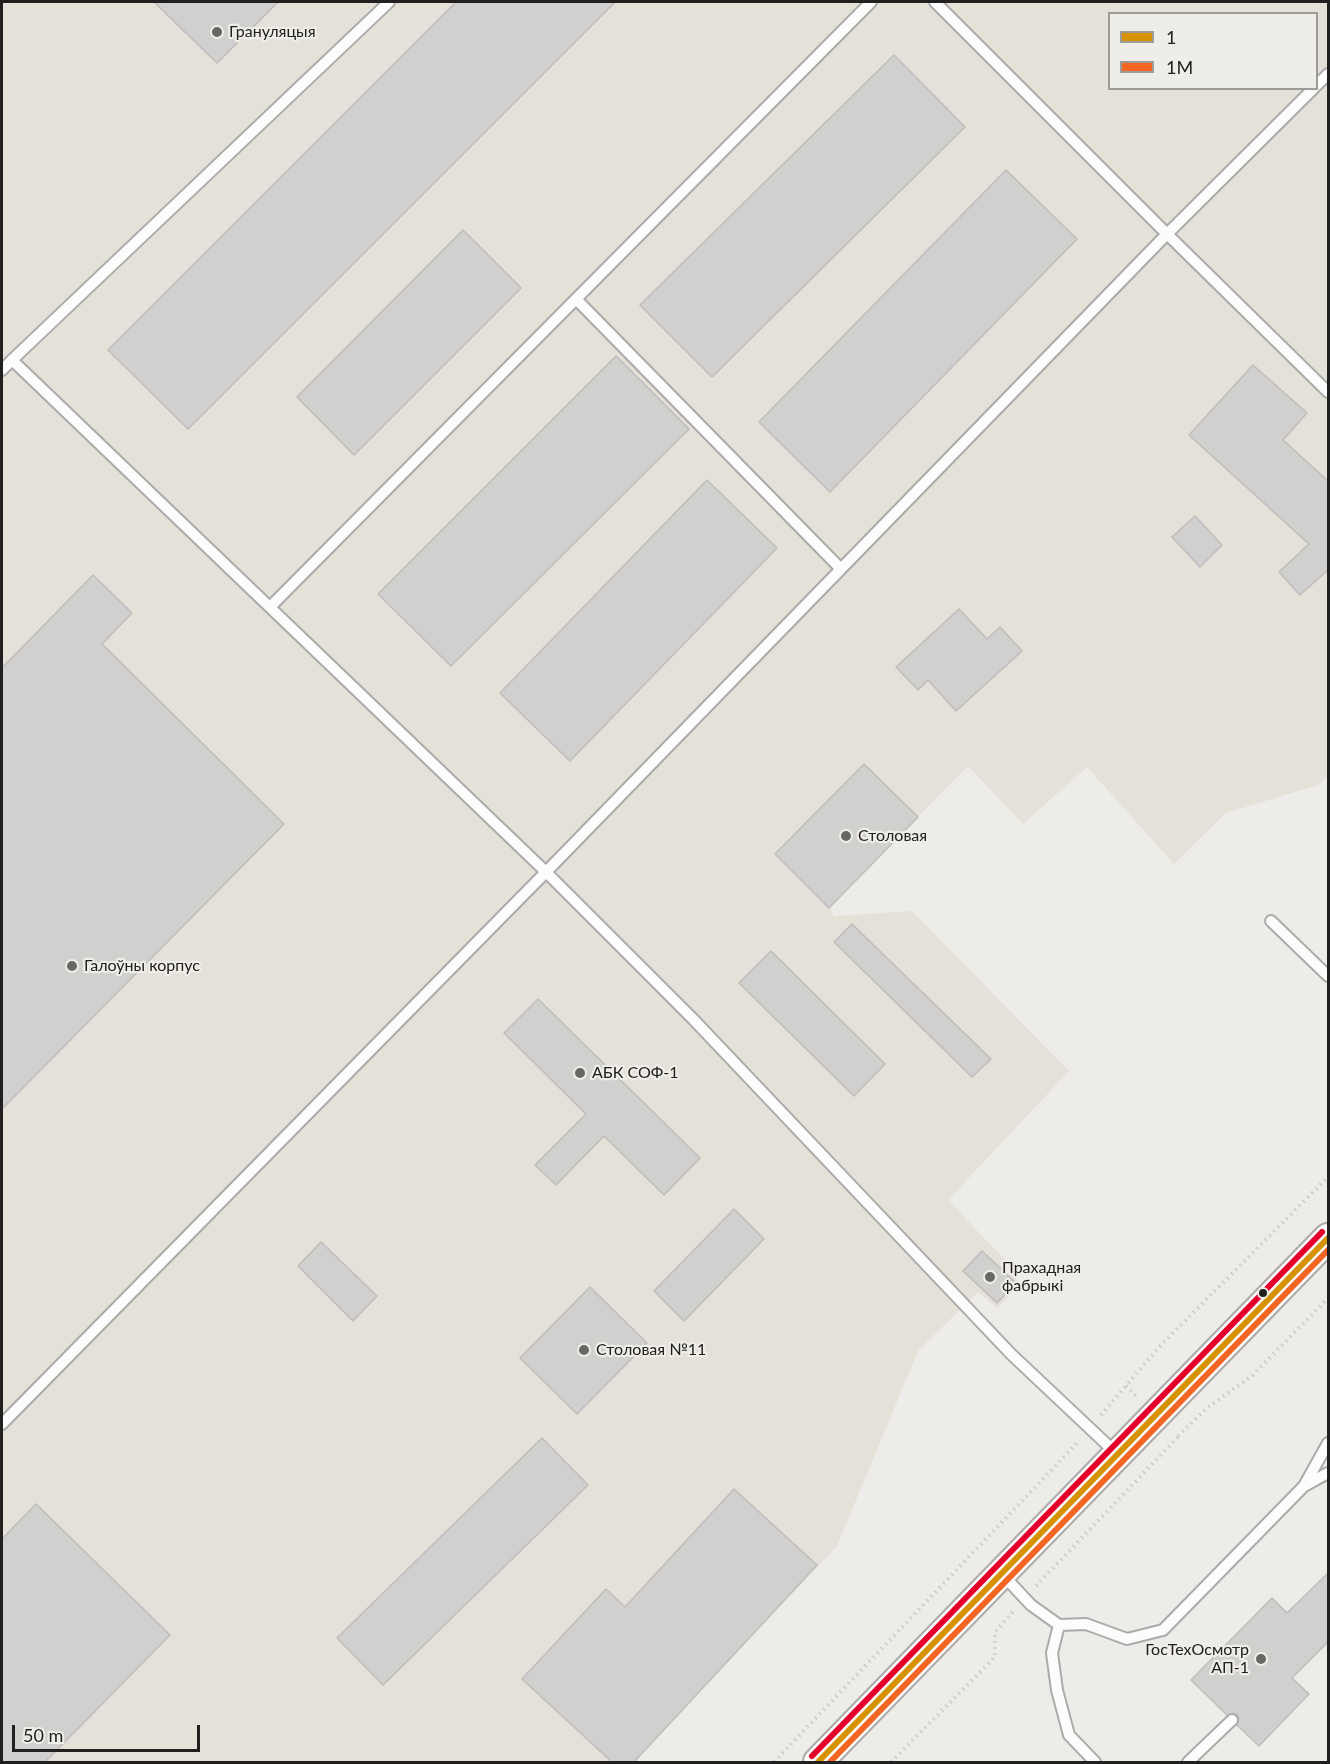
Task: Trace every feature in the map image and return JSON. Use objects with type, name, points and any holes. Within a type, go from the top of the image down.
[{"type":"main road","points":[[818,1762],[1329,1238]]},
{"type":"lane","points":[[2,370],[389,2]]},
{"type":"lane","points":[[270,608],[872,2]]},
{"type":"lane","points":[[934,2],[1329,392]]},
{"type":"lane","points":[[1318,84],[1329,74]]},
{"type":"lane","points":[[2,1424],[546,872],[1167,234],[1312,90]]},
{"type":"lane","points":[[576,299],[841,569]]},
{"type":"lane","points":[[12,360],[546,872],[693,1019],[1011,1354],[1117,1454]]},
{"type":"lane","points":[[1271,921],[1329,976]]},
{"type":"lane","points":[[1000,1573],[1031,1605],[1059,1625],[1086,1624],[1126,1639],[1163,1630],[1304,1486],[1329,1443]]},
{"type":"lane","points":[[1304,1486],[1329,1473]]},
{"type":"lane","points":[[1059,1625],[1052,1653],[1069,1735],[1095,1762]]},
{"type":"lane","points":[[1188,1762],[1232,1720]]},
{"type":"path","points":[[774,1762],[1090,1428],[1159,1347],[1329,1177]]},
{"type":"shaded area","points":[[2,2],[1328,2],[1328,776],[1318,785],[1226,813],[1174,864],[1087,767],[1023,824],[968,766],[829,907],[834,916],[912,911],[1069,1071],[948,1200],[1006,1261],[1002,1267],[1022,1284],[997,1308],[978,1292],[918,1351],[837,1546],[634,1762],[2,1762]]},
{"type":"building","name":"Грануляцыя","points":[[154,2],[278,2],[217,63]]},
{"type":"building","points":[[456,2],[615,2],[188,429],[108,350]]},
{"type":"building","points":[[894,55],[965,127],[712,377],[640,305]]},
{"type":"building","points":[[1006,170],[1077,239],[830,492],[759,422]]},
{"type":"building","points":[[463,230],[521,288],[354,455],[297,397]]},
{"type":"building","points":[[616,356],[689,429],[451,666],[378,594]]},
{"type":"building","points":[[1253,365],[1307,413],[1283,440],[1329,482],[1329,569],[1300,595],[1279,572],[1309,544],[1189,435]]},
{"type":"building","points":[[707,480],[777,548],[570,761],[500,693]]},
{"type":"building","points":[[1195,516],[1222,545],[1200,567],[1172,537]]},
{"type":"building","name":"Галоўны корпус","points":[[93,575],[132,613],[102,644],[284,824],[2,1109],[2,668]]},
{"type":"building","points":[[959,609],[987,639],[1000,627],[1022,651],[956,711],[928,680],[918,690],[896,667]]},
{"type":"building","name":"Столовая","points":[[864,764],[918,817],[829,908],[775,854]]},
{"type":"building","points":[[852,924],[991,1059],[972,1077],[834,942]]},
{"type":"building","points":[[771,951],[885,1064],[854,1096],[739,983]]},
{"type":"building","name":"АБК СОФ-1","points":[[538,999],[700,1158],[664,1195],[604,1136],[556,1185],[535,1165],[586,1114],[504,1033]]},
{"type":"building","points":[[734,1209],[764,1239],[684,1321],[654,1291]]},
{"type":"building","points":[[321,1242],[377,1296],[353,1321],[298,1266]]},
{"type":"building","name":"Прахадная фабрыкі","points":[[982,1251],[1016,1283],[997,1303],[963,1271]]},
{"type":"building","name":"Столовая №11","points":[[590,1287],[647,1343],[577,1414],[520,1358]]},
{"type":"building","points":[[542,1438],[588,1485],[383,1685],[337,1638]]},
{"type":"building","points":[[734,1489],[817,1565],[634,1762],[612,1762],[522,1679],[606,1589],[625,1607]]},
{"type":"building","points":[[36,1504],[170,1635],[45,1762],[2,1762],[2,1539]]},
{"type":"building","name":"ГосТехОсмотр АП-1","points":[[1329,1572],[1329,1641],[1292,1678],[1309,1694],[1259,1746],[1237,1725],[1239,1719],[1237,1714],[1227,1715],[1191,1680],[1272,1598],[1287,1613]]},
{"type":"transit line","points":[[812,1756],[1322,1232]]},
{"type":"transit line","name":"1","points":[[818,1762],[1328,1238]]},
{"type":"transit line","name":"1М","points":[[830,1762],[1328,1250]]},
{"type":"place","name":"Грануляцыя","points":[[217,32]]},
{"type":"place","name":"Столовая","points":[[846,836]]},
{"type":"place","name":"Галоўны корпус","points":[[72,966]]},
{"type":"place","name":"АБК СОФ-1","points":[[580,1073]]},
{"type":"place","name":"Прахадная фабрыкі","points":[[990,1277]]},
{"type":"place","name":"Столовая №11","points":[[584,1350]]},
{"type":"place","name":"ГосТехОсмотр АП-1","points":[[1261,1659]]}]
